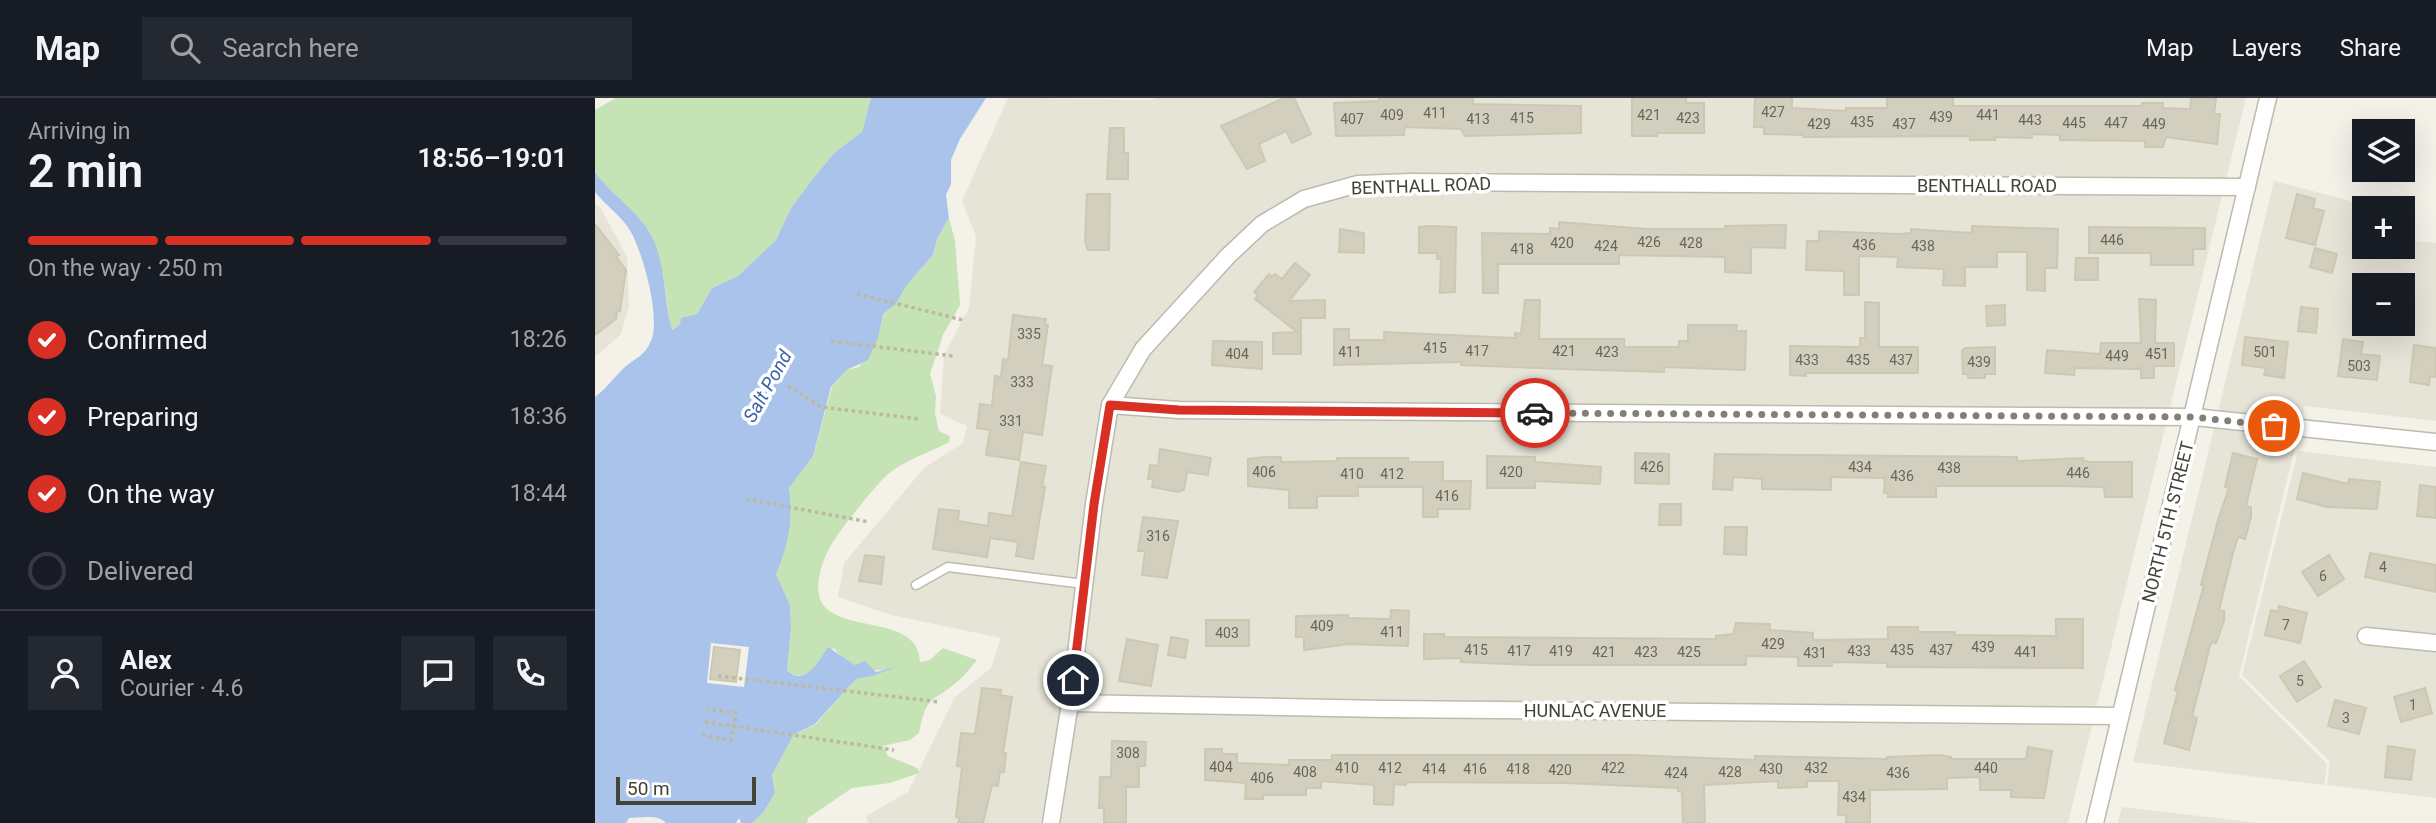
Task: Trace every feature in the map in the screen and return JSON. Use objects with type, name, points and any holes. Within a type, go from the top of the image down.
[{"type":"street","name":"NORTH 5TH STREET","points":[[2095,823],[2268,98]]},
{"type":"street","name":"BENTHALL ROAD","points":[[1051,823],[1110,405],[1143,349],[1228,256],[1262,224],[1304,199],[1358,184],[1411,182],[2247,187]]},
{"type":"street","points":[[1110,405],[1193,411],[2194,417],[2436,442]]},
{"type":"street","points":[[2366,636],[2436,643]]},
{"type":"street","name":"HUNLAC AVENUE","points":[[1070,703],[1384,709],[2119,716]]},
{"type":"lane","points":[[916,585],[948,567],[1084,584]]},
{"type":"path","points":[[857,294],[963,320]]},
{"type":"path","points":[[831,341],[953,356]]},
{"type":"path","points":[[788,386],[821,407],[919,419]]},
{"type":"path","points":[[746,499],[869,522]]},
{"type":"path","points":[[718,676],[940,702]]},
{"type":"path","points":[[702,735],[731,740],[734,726],[736,713],[707,709]]},
{"type":"path","points":[[705,722],[894,750]]},
{"type":"shaded area","points":[[1008,98],[2246,98],[2068,823],[868,823],[866,816],[908,792],[955,697],[991,668],[1001,638],[891,615],[838,597],[844,563],[924,468],[963,443],[967,426],[940,414],[944,355],[969,308],[976,236],[962,201]]},
{"type":"shaded area","points":[[2274,181],[2351,201],[2352,259],[2415,259],[2415,241],[2436,243],[2436,421],[2305,406],[2239,676],[2327,764],[2324,785],[2133,762]]},
{"type":"shaded area","points":[[595,203],[600,207],[627,257],[629,306],[621,334],[595,357]]},
{"type":"shaded area","points":[[2298,451],[2436,467],[2436,798],[2327,785],[2330,762],[2242,675]]},
{"type":"shaded area","points":[[2122,807],[2259,823],[2118,823]]},
{"type":"green space","points":[[616,98],[871,98],[862,132],[835,152],[812,180],[791,208],[776,240],[738,276],[712,288],[697,314],[682,318],[680,324],[671,330],[663,273],[595,172],[595,110]]},
{"type":"green space","points":[[949,218],[955,241],[960,305],[943,335],[930,374],[936,396],[935,414],[939,431],[950,436],[949,442],[901,465],[874,489],[830,547],[822,567],[818,590],[822,603],[845,619],[894,630],[907,637],[916,647],[920,662],[930,660],[943,648],[977,660],[961,679],[931,701],[925,711],[919,733],[910,740],[883,746],[888,756],[917,768],[919,773],[890,783],[852,788],[808,818],[807,823],[752,823],[763,813],[775,793],[772,775],[794,734],[816,724],[856,679],[888,669],[873,670],[858,666],[845,659],[834,648],[806,673],[793,674],[787,670],[791,629],[790,605],[776,574],[789,532],[789,488],[813,456],[832,387],[847,370],[859,367],[878,338],[883,314],[896,304],[906,286],[933,255],[937,239]]},
{"type":"water","name":"Salt Pond","points":[[871,98],[986,98],[960,139],[951,160],[951,184],[946,195],[949,218],[937,239],[933,255],[906,286],[896,304],[883,314],[878,338],[868,360],[847,370],[831,387],[813,456],[789,488],[789,532],[776,574],[790,605],[791,629],[787,670],[793,675],[799,676],[811,670],[828,647],[855,665],[865,661],[876,672],[899,666],[856,679],[815,724],[794,734],[772,775],[775,793],[763,813],[752,823],[741,823],[739,818],[736,823],[666,823],[659,818],[649,817],[629,818],[626,823],[595,823],[595,397],[646,350],[654,330],[654,317],[649,286],[636,242],[623,221],[595,192],[595,172],[641,221],[653,239],[660,261],[672,330],[680,324],[681,318],[697,314],[712,288],[738,276],[776,240],[791,208],[812,180],[835,152],[862,132]]},
{"type":"pier","points":[[711,643],[749,647],[744,687],[707,683]]},
{"type":"building","points":[[1284,98],[1294,98],[1311,134],[1292,143],[1286,131],[1259,144],[1265,161],[1247,169],[1221,126]]},
{"type":"building","points":[[1379,98],[1473,98],[1473,104],[1581,106],[1581,133],[1465,136],[1461,129],[1405,127],[1404,135],[1336,136],[1334,103],[1379,101]]},
{"type":"building","points":[[1632,98],[1686,98],[1686,103],[1704,103],[1704,133],[1632,136]]},
{"type":"building","points":[[1755,98],[1792,98],[1792,108],[1846,111],[1846,108],[1887,108],[1887,98],[1953,98],[1953,106],[2142,106],[2142,103],[2163,103],[2163,108],[2190,109],[2191,98],[2207,98],[2216,99],[2214,114],[2220,114],[2217,144],[2166,137],[2163,147],[2145,147],[2145,141],[2060,140],[2060,135],[2032,134],[2032,138],[1995,137],[1995,140],[1970,140],[1970,136],[1803,137],[1764,134],[1764,127],[1754,127]]},
{"type":"building","points":[[1110,128],[1124,128],[1128,179],[1107,179]]},
{"type":"building","points":[[1087,194],[1110,194],[1109,250],[1088,250],[1085,241]]},
{"type":"building","points":[[2297,194],[2315,199],[2313,208],[2324,211],[2315,245],[2286,238]]},
{"type":"building","points":[[1559,222],[1647,229],[1725,229],[1725,226],[1786,225],[1785,248],[1751,247],[1751,273],[1725,272],[1725,257],[1619,255],[1619,264],[1498,264],[1498,293],[1483,293],[1482,233],[1550,234],[1550,228],[1559,229]]},
{"type":"building","points":[[595,224],[619,255],[616,257],[626,270],[620,311],[617,311],[616,319],[595,335]]},
{"type":"building","points":[[1972,226],[2058,229],[2057,268],[2045,268],[2045,291],[2027,290],[2027,252],[1997,252],[1997,267],[1965,267],[1965,286],[1943,285],[1944,269],[1897,267],[1898,257],[1859,256],[1859,295],[1844,295],[1844,271],[1806,270],[1807,241],[1819,241],[1819,231],[1898,234],[1911,233],[1911,229],[1972,233]]},
{"type":"building","points":[[1419,227],[1456,227],[1455,292],[1440,293],[1441,259],[1437,259],[1437,253],[1419,253]]},
{"type":"building","points":[[2089,227],[2205,228],[2205,249],[2193,249],[2193,265],[2151,265],[2151,253],[2089,253]]},
{"type":"building","points":[[1340,229],[1364,233],[1364,253],[1339,252]]},
{"type":"building","points":[[2315,248],[2337,254],[2332,273],[2310,267]]},
{"type":"building","points":[[2076,258],[2098,258],[2098,280],[2075,280]]},
{"type":"building","points":[[1295,263],[1310,275],[1289,301],[1325,300],[1325,318],[1301,318],[1301,354],[1273,354],[1273,333],[1297,332],[1255,299],[1258,295],[1254,292],[1269,274],[1272,277],[1275,274],[1282,279]]},
{"type":"building","points":[[2139,299],[2156,300],[2155,343],[2174,343],[2174,366],[2154,366],[2154,378],[2141,378],[2141,366],[2140,369],[2075,368],[2074,375],[2045,373],[2047,350],[2100,354],[2101,343],[2141,343]]},
{"type":"building","points":[[1525,300],[1540,300],[1539,339],[1624,339],[1624,347],[1679,347],[1679,341],[1688,341],[1688,325],[1737,325],[1736,331],[1746,331],[1745,370],[1664,367],[1664,372],[1461,365],[1461,362],[1334,365],[1334,329],[1349,329],[1349,340],[1384,340],[1384,332],[1515,338],[1515,333],[1521,334]]},
{"type":"building","points":[[1865,302],[1879,303],[1879,347],[1918,347],[1918,373],[1790,375],[1790,346],[1860,347],[1860,338],[1865,338]]},
{"type":"building","points":[[2005,305],[2005,325],[1987,326],[1986,306]]},
{"type":"building","points":[[2301,307],[2318,309],[2316,333],[2298,331]]},
{"type":"building","points":[[1013,315],[1046,319],[1045,324],[1048,325],[1042,365],[1052,366],[1042,435],[1023,432],[1019,460],[986,455],[990,430],[977,428],[980,404],[992,406],[995,376],[1001,377],[1003,359],[1008,360]]},
{"type":"building","points":[[2245,337],[2288,342],[2284,378],[2264,375],[2266,368],[2242,365]]},
{"type":"building","points":[[2343,339],[2363,342],[2361,354],[2380,356],[2377,380],[2338,376]]},
{"type":"building","points":[[1213,341],[1262,342],[1262,369],[1212,365]]},
{"type":"building","points":[[2414,345],[2436,348],[2436,377],[2430,376],[2429,385],[2410,382]]},
{"type":"building","points":[[1995,347],[1995,374],[1985,374],[1985,378],[1968,378],[1968,374],[1963,374],[1962,351],[1965,348]]},
{"type":"building","points":[[1160,449],[1211,458],[1208,475],[1187,472],[1184,490],[1178,492],[1152,487],[1153,479],[1148,479],[1150,465],[1158,466]]},
{"type":"building","points":[[1635,453],[1669,454],[1669,484],[1635,483]]},
{"type":"building","points":[[2233,453],[2257,459],[2246,506],[2251,507],[2251,517],[2245,539],[2238,537],[2233,553],[2219,610],[2224,611],[2224,621],[2216,643],[2212,642],[2210,646],[2192,716],[2197,718],[2189,750],[2164,743],[2178,691],[2175,690],[2204,585],[2201,585],[2229,488],[2225,487]]},
{"type":"building","points":[[1715,454],[2017,457],[2017,461],[2083,458],[2082,460],[2090,462],[2132,462],[2132,497],[2105,497],[2104,487],[1936,486],[1936,497],[1888,497],[1888,493],[1884,493],[1885,478],[1831,477],[1831,490],[1762,489],[1762,479],[1733,477],[1732,490],[1713,489]]},
{"type":"building","points":[[1487,456],[1535,457],[1535,462],[1601,467],[1600,484],[1535,481],[1535,488],[1487,488]]},
{"type":"building","points":[[1281,457],[1281,462],[1337,461],[1337,458],[1408,458],[1408,462],[1443,462],[1443,481],[1471,481],[1470,509],[1438,509],[1438,517],[1423,517],[1423,487],[1358,487],[1358,496],[1317,496],[1317,508],[1289,508],[1289,490],[1248,486],[1248,459]]},
{"type":"building","points":[[1021,462],[1046,466],[1033,559],[1016,556],[1018,542],[990,538],[987,557],[933,549],[939,509],[959,511],[958,521],[988,526],[989,513],[1012,516]]},
{"type":"building","points":[[2303,473],[2348,484],[2349,479],[2380,482],[2377,509],[2327,507],[2297,499]]},
{"type":"building","points":[[2420,485],[2436,487],[2436,518],[2417,516]]},
{"type":"building","points":[[1660,504],[1681,504],[1681,525],[1659,525]]},
{"type":"building","points":[[1143,517],[1178,521],[1167,578],[1142,575],[1145,551],[1138,551]]},
{"type":"building","points":[[1725,527],[1747,527],[1746,555],[1724,554]]},
{"type":"building","points":[[2370,553],[2436,565],[2436,592],[2365,577]]},
{"type":"building","points":[[865,555],[884,557],[881,584],[859,581]]},
{"type":"building","points":[[2329,555],[2344,579],[2318,596],[2302,572]]},
{"type":"building","points":[[2279,606],[2307,613],[2300,643],[2265,635],[2271,610],[2278,612]]},
{"type":"building","points":[[1391,610],[1409,611],[1408,646],[1349,644],[1304,650],[1304,637],[1296,637],[1296,616],[1348,615],[1348,618],[1390,619]]},
{"type":"building","points":[[2056,619],[2083,619],[2083,668],[1887,667],[1887,663],[1832,662],[1832,666],[1798,666],[1798,657],[1746,656],[1746,665],[1532,665],[1461,662],[1461,658],[1424,659],[1424,634],[1444,634],[1444,637],[1716,639],[1716,636],[1733,634],[1736,623],[1770,624],[1770,630],[1813,633],[1813,640],[1888,639],[1888,627],[1918,627],[1918,632],[1955,632],[1955,635],[2056,636]]},
{"type":"building","points":[[1206,620],[1249,620],[1249,646],[1206,646]]},
{"type":"building","points":[[1171,637],[1188,640],[1185,658],[1168,655]]},
{"type":"building","points":[[1127,639],[1158,645],[1151,686],[1119,681]]},
{"type":"building","points":[[714,647],[740,650],[736,682],[710,679]]},
{"type":"building","points":[[2304,661],[2321,687],[2297,702],[2280,676]]},
{"type":"building","points":[[982,688],[1001,690],[1000,695],[1012,697],[1003,753],[1006,753],[1004,772],[1000,772],[998,786],[992,785],[983,823],[958,823],[960,818],[956,817],[962,767],[957,766],[961,733],[975,734]]},
{"type":"building","points":[[2425,688],[2432,713],[2401,722],[2394,697]]},
{"type":"building","points":[[2335,700],[2366,708],[2359,734],[2328,726]]},
{"type":"building","points":[[1112,741],[1146,742],[1145,766],[1139,766],[1139,787],[1126,787],[1126,823],[1104,823],[1104,808],[1099,808],[1100,777],[1111,777]]},
{"type":"building","points":[[2388,746],[2415,750],[2411,780],[2385,777]]},
{"type":"building","points":[[2028,747],[2052,751],[2044,798],[2011,797],[2011,790],[1980,790],[1980,777],[1947,778],[1947,789],[1870,790],[1870,823],[1846,823],[1846,815],[1838,815],[1839,781],[1807,781],[1807,787],[1778,788],[1778,781],[1704,785],[1705,823],[1683,823],[1682,792],[1678,791],[1678,788],[1566,783],[1406,782],[1406,785],[1394,784],[1393,805],[1374,804],[1374,785],[1321,781],[1321,788],[1306,788],[1306,795],[1263,795],[1263,799],[1245,799],[1246,783],[1205,780],[1205,749],[1222,749],[1222,754],[1237,754],[1237,763],[1289,765],[1289,760],[1332,760],[1332,755],[1631,755],[1755,760],[1755,756],[1887,759],[1940,755],[1951,759],[2026,759]]},
{"type":"way so far","points":[[1535,413],[2194,417],[2274,426]]},
{"type":"route","points":[[1073,680],[1094,504],[1110,405],[1179,410],[1535,413]]}]
